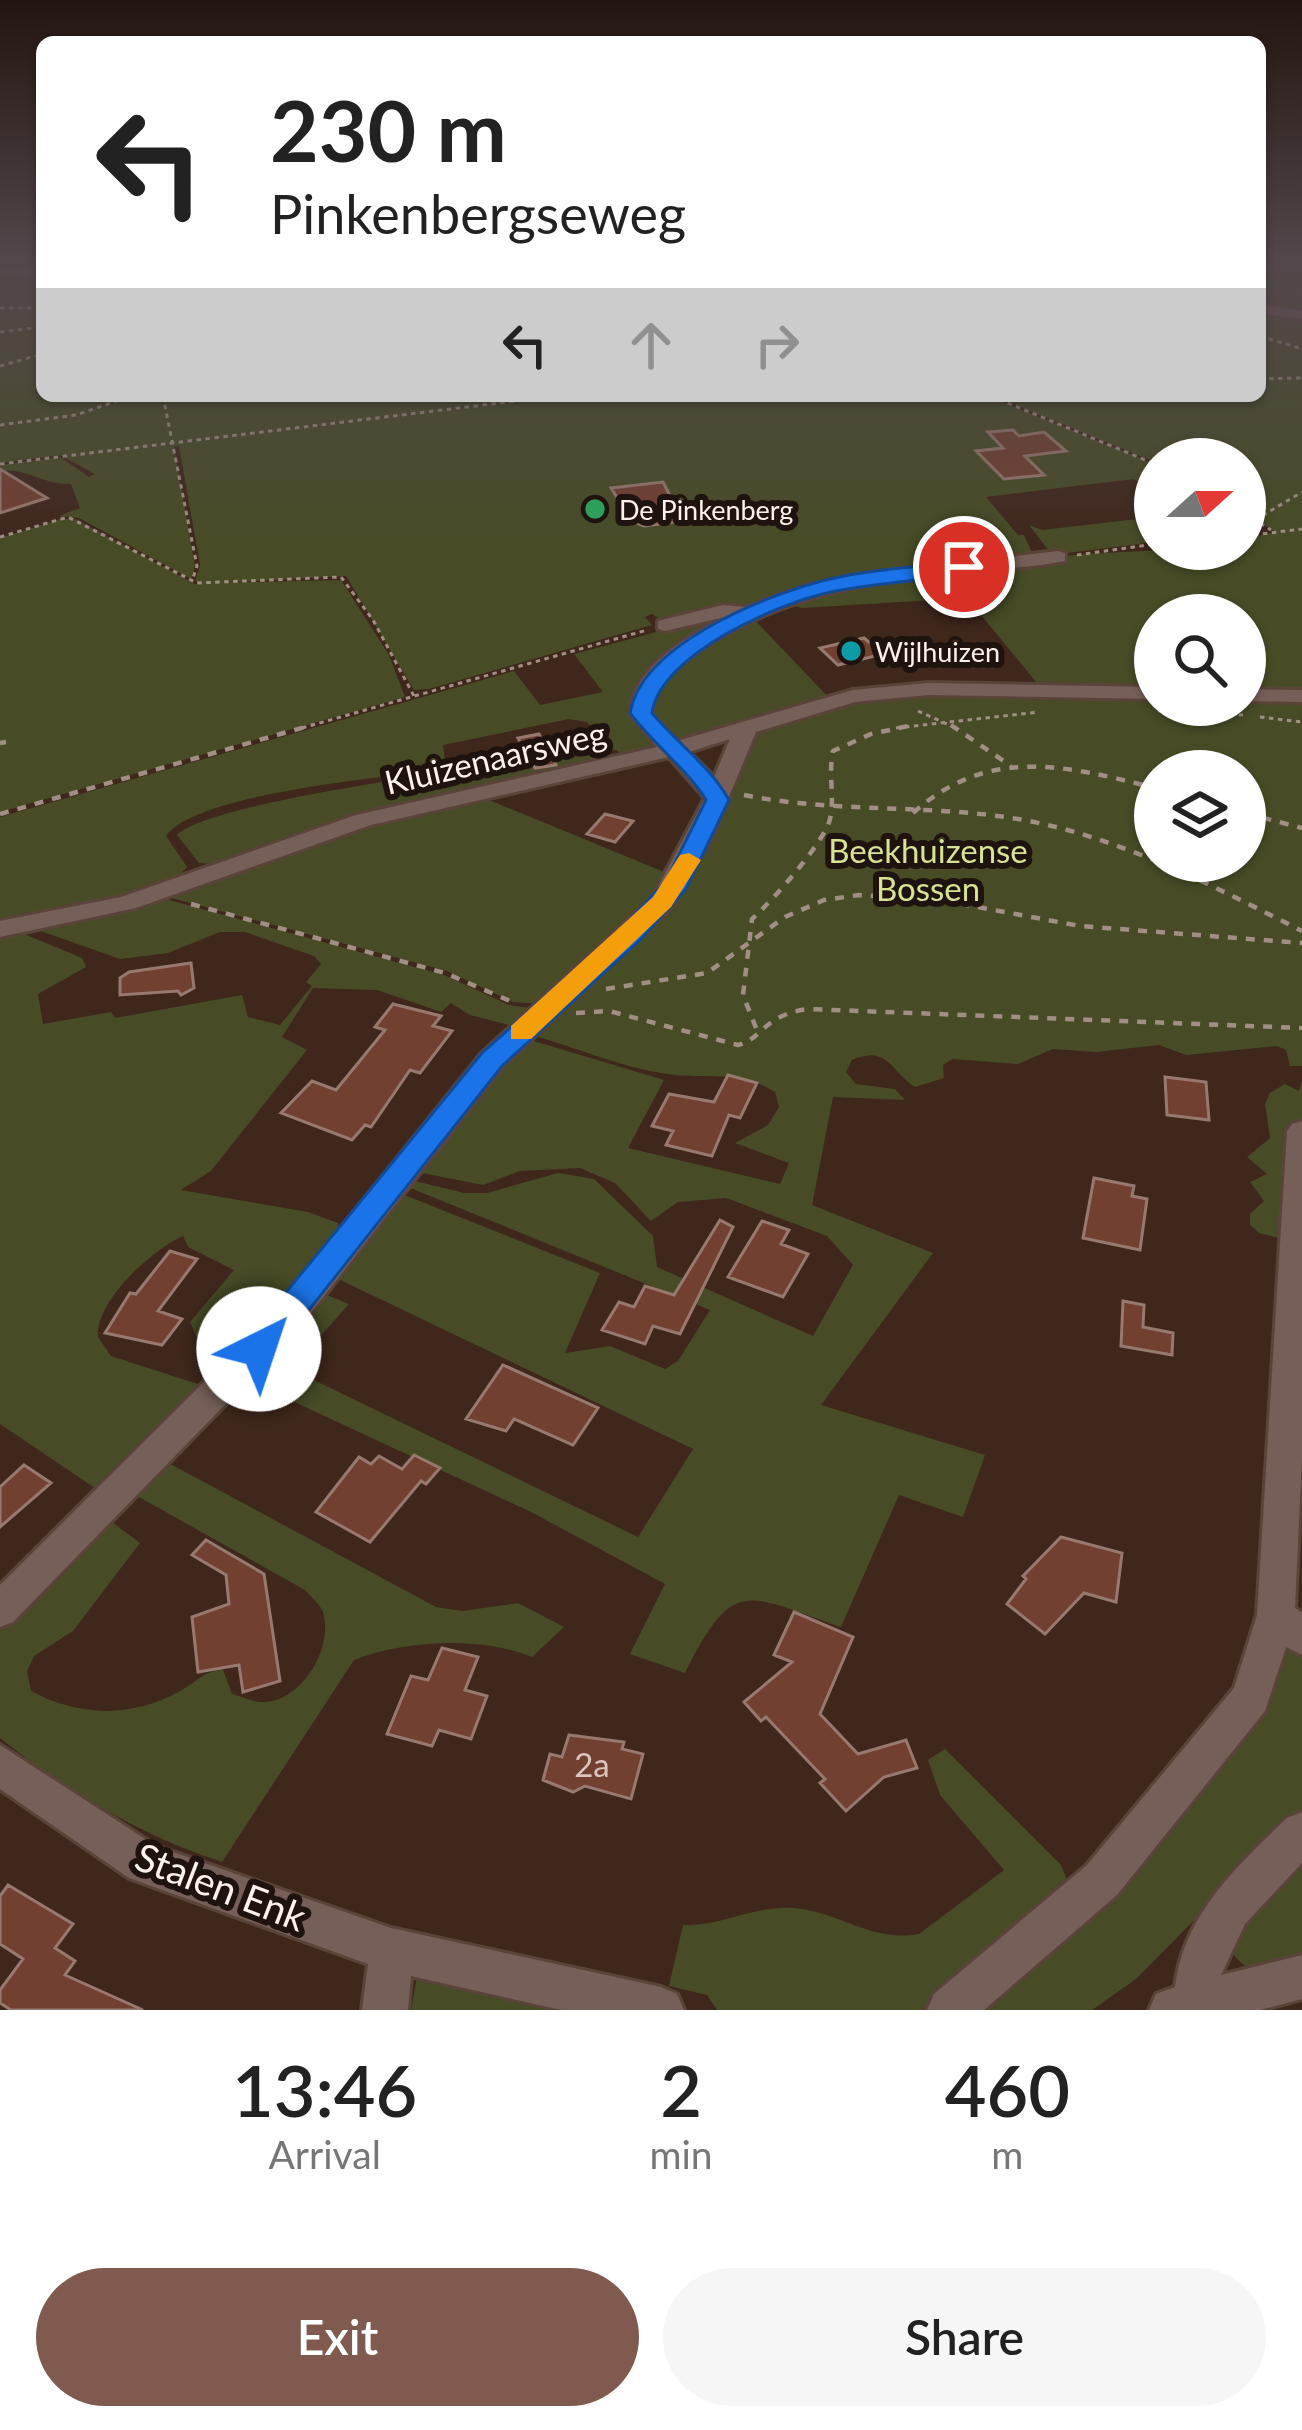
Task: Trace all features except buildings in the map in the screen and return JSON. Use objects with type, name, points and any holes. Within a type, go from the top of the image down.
[{"type":"street","points":[[719,794],[670,750],[641,713],[644,691],[688,648],[748,615],[857,579],[1058,557]]},
{"type":"street","points":[[665,626],[723,611],[748,615]]},
{"type":"street","name":"Kluizenaarsweg","points":[[0,929],[151,894],[364,820],[670,750],[819,704],[898,691],[1134,701]]},
{"type":"street","points":[[1266,695],[1302,696]]},
{"type":"street","points":[[0,1610],[284,1323],[492,1060],[632,933],[677,884],[746,729]]},
{"type":"street","points":[[950,2010],[1102,1880],[1251,1698],[1289,1626],[1302,1132]]},
{"type":"street","name":"Stalen Enk","points":[[0,1765],[144,1863],[391,1950],[661,2010]]},
{"type":"street","points":[[1183,2007],[1214,1926],[1302,1833]]},
{"type":"street","points":[[385,2010],[391,1950]]},
{"type":"street","points":[[1183,2007],[1302,1977]]},
{"type":"path","points":[[0,366],[36,356]]},
{"type":"path","points":[[1266,380],[1302,378]]},
{"type":"path","points":[[0,425],[76,415],[113,402]]},
{"type":"path","points":[[165,402],[176,439],[197,566],[193,581]]},
{"type":"path","points":[[0,464],[504,402]]},
{"type":"path","points":[[1005,402],[1134,455]]},
{"type":"path","points":[[1266,513],[1302,492]]},
{"type":"path","points":[[0,537],[59,518],[77,519],[193,581],[341,577],[373,620],[414,696]]},
{"type":"path","points":[[1266,527],[1271,530]]},
{"type":"path","points":[[1266,531],[1302,529]]},
{"type":"path","points":[[1058,557],[1134,547]]},
{"type":"path","points":[[0,814],[665,626]]},
{"type":"path","points":[[911,709],[944,720],[1011,766]]},
{"type":"path","points":[[559,997],[738,1045],[752,1042],[756,1028],[743,995],[752,920],[830,820],[826,776],[841,744],[944,720],[1054,712]]},
{"type":"path","points":[[1266,717],[1302,722]]},
{"type":"path","points":[[913,813],[928,796],[957,780],[1011,766],[1059,765],[1134,783]]},
{"type":"path","points":[[719,794],[829,812],[913,813],[1044,824],[1156,866],[1302,931]]},
{"type":"path","points":[[1266,819],[1302,828]]},
{"type":"path","points":[[151,894],[445,973],[511,1003],[635,988],[707,973],[785,916],[824,900],[859,895],[940,900],[1096,928],[1302,943]]},
{"type":"path","points":[[756,1028],[781,1012],[808,1009],[1302,1028]]},
{"type":"green space","points":[[0,355],[36,355],[36,402],[1003,402],[1134,455],[1134,479],[986,497],[1018,535],[1024,535],[1034,557],[854,577],[749,611],[663,621],[652,614],[645,617],[652,625],[429,689],[414,690],[346,576],[217,583],[341,580],[389,655],[405,697],[0,812],[0,538],[60,519],[75,519],[195,584],[202,584],[195,581],[200,565],[179,446],[174,447],[195,566],[191,579],[79,518],[59,516],[80,508],[71,484],[0,471],[0,465],[60,457],[89,477],[95,474],[60,455],[0,463]]},
{"type":"green space","points":[[1266,355],[1302,355],[1302,693],[1266,692],[1266,594],[1134,594],[1134,690],[1041,688],[967,598],[802,608],[785,603],[895,577],[1014,560],[1134,552],[1134,570],[1266,570],[1266,534],[1275,532],[1266,526],[1266,438],[1134,438],[1134,453],[1009,402],[1266,402]]},
{"type":"green space","points":[[1134,519],[1134,545],[1060,554],[1049,551],[1029,525],[1042,530]]},
{"type":"green space","points":[[731,612],[640,690],[658,748],[626,757],[616,750],[556,754],[597,735],[587,722],[569,719],[443,745],[446,769],[296,789],[184,821],[166,836],[187,867],[173,879],[128,899],[0,925],[0,817],[514,671],[540,705],[603,692],[574,654]]},
{"type":"green space","points":[[752,617],[829,698],[677,744],[646,712],[651,695],[687,655]]},
{"type":"green space","name":"Beekhuizense Bossen","points":[[900,693],[1134,696],[1134,726],[1266,726],[1266,700],[1302,698],[1302,1066],[1290,1066],[1286,1050],[1277,1046],[1186,1055],[1159,1045],[1096,1052],[1053,1049],[1018,1064],[952,1059],[943,1065],[944,1078],[915,1087],[874,1055],[852,1060],[846,1072],[856,1084],[895,1089],[905,1100],[833,1097],[812,1205],[933,1253],[821,1405],[985,1455],[963,1517],[899,1495],[841,1627],[763,1601],[746,1601],[717,1620],[685,1673],[630,1654],[665,1584],[533,1513],[247,1380],[322,1293],[349,1304],[291,1369],[638,1537],[693,1449],[334,1277],[397,1192],[600,1273],[565,1353],[610,1346],[665,1369],[678,1361],[710,1310],[403,1185],[407,1179],[464,1193],[487,1193],[558,1173],[594,1179],[653,1236],[657,1267],[813,1336],[853,1265],[827,1236],[726,1198],[678,1202],[651,1221],[615,1183],[580,1168],[520,1171],[483,1185],[412,1171],[524,1038],[664,1080],[628,1148],[780,1184],[789,1163],[735,1143],[768,1125],[779,1107],[775,1092],[738,1078],[638,1068],[529,1034],[637,936],[758,729],[823,708]]},
{"type":"green space","points":[[607,754],[612,761],[320,828],[216,864],[199,863],[177,835],[203,821],[311,794]]},
{"type":"green space","points":[[484,798],[674,876],[656,900],[542,1004],[513,1002],[447,971],[164,896],[326,835]]},
{"type":"green space","points":[[158,897],[444,975],[509,1005],[536,1009],[517,1027],[470,1015],[451,1003],[441,1012],[377,990],[313,988],[282,1037],[307,1050],[211,1171],[181,1190],[308,1212],[338,1223],[341,1240],[242,1356],[196,1336],[190,1322],[234,1270],[188,1247],[183,1236],[128,1278],[100,1323],[98,1337],[111,1356],[210,1388],[95,1488],[0,1424],[0,934],[17,931],[82,958],[86,967],[38,994],[43,1024],[111,1012],[115,1018],[242,995],[248,1017],[280,1025],[312,986],[306,982],[321,964],[314,956],[245,932],[220,932],[168,953],[120,959],[35,929]]},
{"type":"green space","points":[[1302,1080],[1302,1269],[1283,1239],[1259,1233],[1250,1225],[1250,1214],[1264,1201],[1250,1182],[1267,1174],[1247,1157],[1270,1138],[1265,1104],[1270,1093],[1285,1084],[1299,1091]]},
{"type":"green space","points":[[163,1460],[436,1607],[462,1611],[518,1603],[564,1627],[532,1657],[490,1646],[443,1643],[396,1648],[354,1660],[222,1862],[162,1839],[78,1794],[0,1738],[0,1628],[104,1516],[140,1543],[73,1631],[34,1656],[27,1671],[31,1691],[68,1706],[106,1711],[162,1700],[206,1674],[223,1670],[232,1694],[259,1702],[274,1701],[300,1685],[323,1642],[322,1609],[305,1590],[130,1492]]},
{"type":"green space","points":[[1278,1649],[1302,1655],[1302,1811],[1136,1979],[1092,2010],[973,2010]]},
{"type":"green space","points":[[945,1749],[1061,1865],[1071,1890],[928,2010],[717,2010],[707,1995],[669,1986],[683,1925],[793,1908],[870,1931],[919,1934],[1004,1870],[940,1795],[928,1760]]},
{"type":"green space","points":[[1302,1853],[1302,1964],[1267,1971],[1247,1967],[1226,1939]]},
{"type":"green space","points":[[419,1965],[588,2010],[411,2010]]},
{"type":"slow traffic","points":[[521,1033],[632,933],[677,884],[689,860]]},
{"type":"place","name":"De Pinkenberg","points":[[595,509]]},
{"type":"place","name":"Wijlhuizen","points":[[851,651]]},
{"type":"route","points":[[259,1349],[492,1060],[632,933],[677,884],[717,800],[710,783],[676,757],[641,713],[644,691],[668,664],[748,615],[823,587],[964,567]]}]
